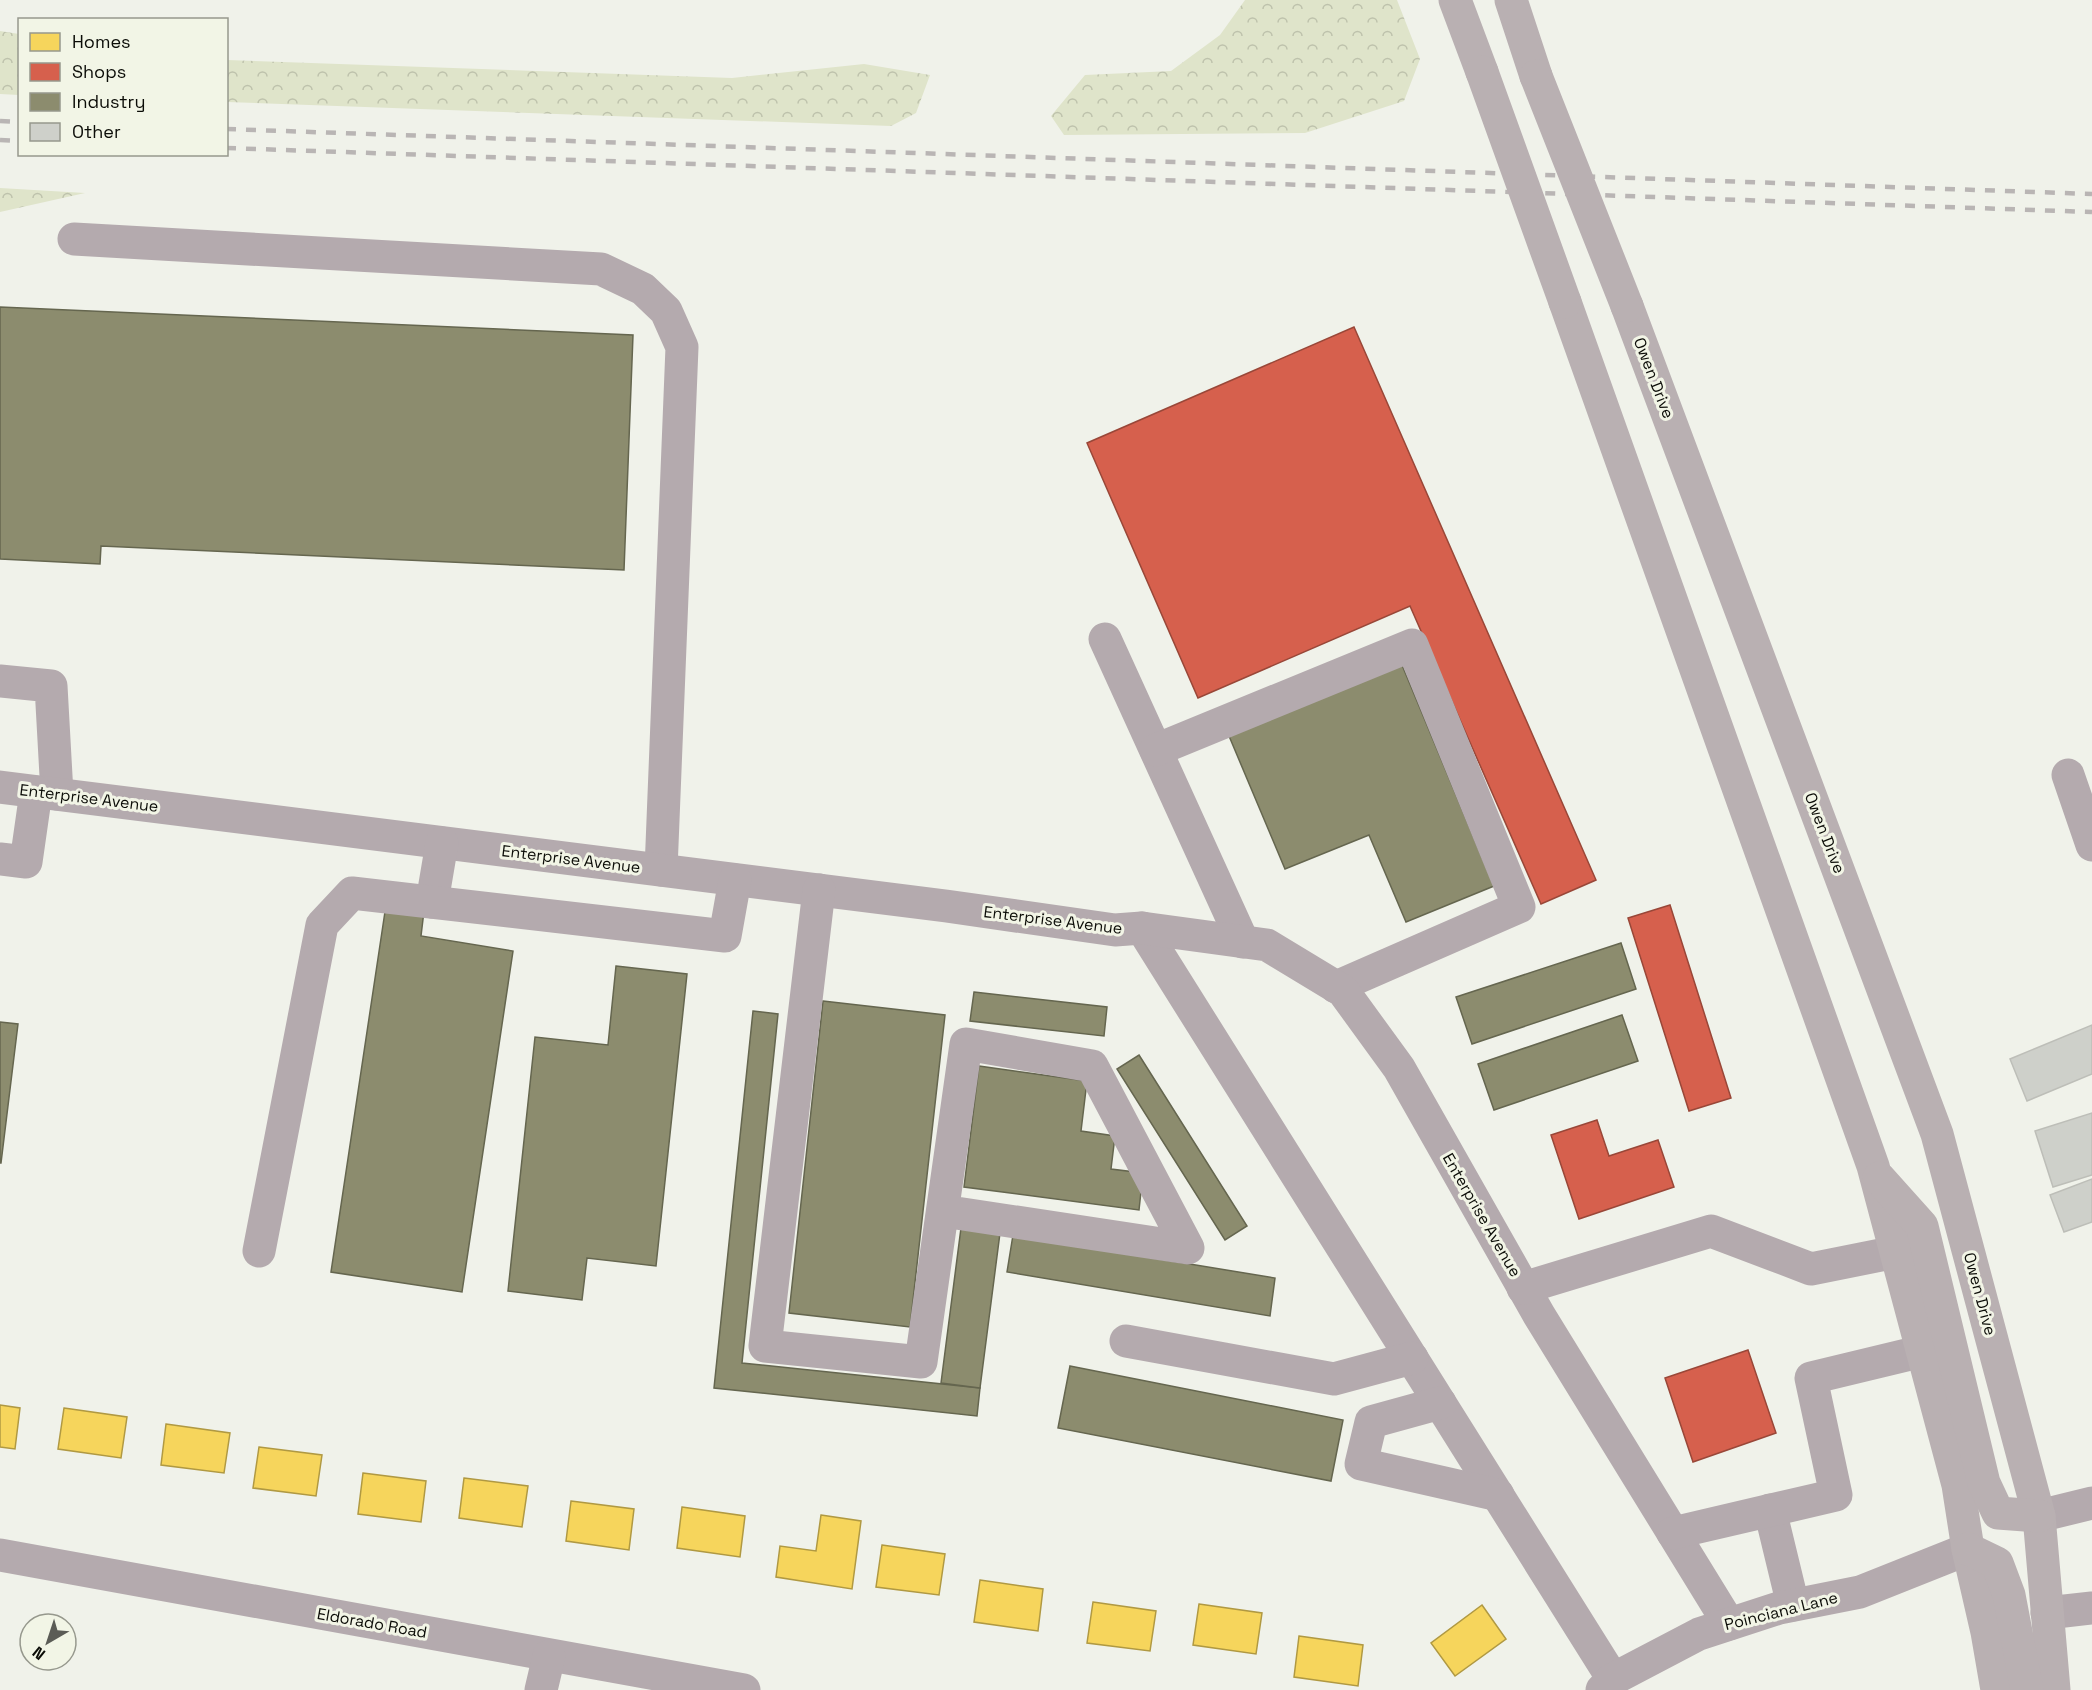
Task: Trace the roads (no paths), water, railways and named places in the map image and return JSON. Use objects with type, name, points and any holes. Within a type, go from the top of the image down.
[{"type":"highway","points":[[1455,0],[1565,302],[1875,1175],[1958,1485],[1968,1549],[1987,1632],[1997,1690]]},
{"type":"highway","name":"Owen Drive","points":[[1511,0],[1536,76],[1627,306],[1937,1134],[2039,1516],[2054,1690]]},
{"type":"highway","points":[[1875,1175],[1922,1226],[1984,1483],[1998,1513],[2039,1516]]},
{"type":"highway","points":[[1968,1549],[1997,1563],[2009,1595],[2027,1690]]},
{"type":"street","points":[[74,239],[601,269],[643,289],[666,311],[682,347],[661,870]]},
{"type":"street","points":[[1105,639],[1243,942]]},
{"type":"street","points":[[1156,750],[1412,645],[1519,907],[1336,987]]},
{"type":"street","points":[[0,681],[51,686],[47,793],[26,862],[0,859]]},
{"type":"street","points":[[2068,775],[2092,844]]},
{"type":"street","name":"Enterprise Avenue","points":[[0,787],[819,890],[1115,930],[1142,928],[1267,945],[1343,991],[1399,1068],[1523,1288],[1729,1624]]},
{"type":"street","points":[[432,903],[442,843]]},
{"type":"street","points":[[260,1251],[322,925],[352,893],[725,936],[735,880]]},
{"type":"street","points":[[819,890],[765,1346],[921,1362],[966,1044],[1092,1066],[1188,1248],[943,1211]]},
{"type":"street","name":"Enterprise Avenue","points":[[1142,928],[1498,1495],[1608,1684]]},
{"type":"street","points":[[1523,1288],[1711,1231],[1811,1269],[1896,1252]]},
{"type":"street","points":[[1126,1341],[1334,1379],[1412,1358]]},
{"type":"street","points":[[1673,1533],[1836,1495],[1811,1377],[1923,1351]]},
{"type":"street","points":[[1440,1403],[1371,1422],[1361,1464],[1498,1495]]},
{"type":"street","points":[[2039,1516],[2092,1503]]},
{"type":"street","points":[[1770,1510],[1793,1605]]},
{"type":"street","name":"Poinciana Lane","points":[[1608,1684],[1698,1634],[1793,1605],[1860,1592],[1968,1549]]},
{"type":"street","name":"Eldorado Road","points":[[0,1555],[744,1690]]},
{"type":"street","points":[[2048,1613],[2092,1608]]},
{"type":"street","points":[[541,1690],[549,1656]]},
{"type":"railway","points":[[0,121],[18,122]]},
{"type":"railway","points":[[228,129],[2092,194]]},
{"type":"railway","points":[[0,140],[18,141]]},
{"type":"railway","points":[[228,148],[2092,212]]}]
